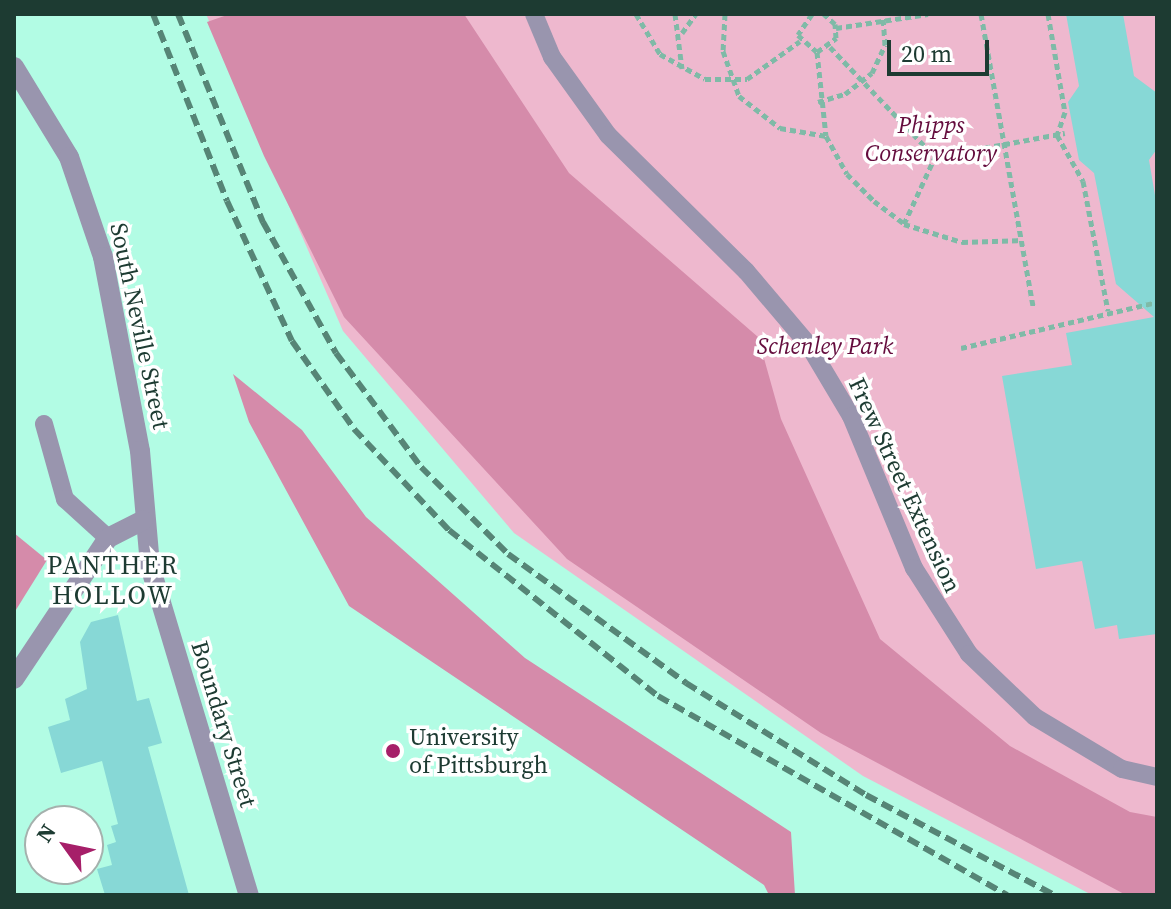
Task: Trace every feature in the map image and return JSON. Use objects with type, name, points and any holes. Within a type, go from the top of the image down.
[{"type":"street","name":"South Neville Street","points":[[14,67],[69,157],[103,257],[140,451],[143,520]]},
{"type":"street","points":[[14,679],[108,538],[143,520]]},
{"type":"street","name":"Boundary Street","points":[[143,520],[150,566],[249,895]]},
{"type":"lane","name":"Frew Street Extension","points":[[534,14],[552,57],[608,135],[746,271],[808,344],[851,416],[914,568],[969,654],[1035,717],[1122,769],[1157,777]]},
{"type":"lane","points":[[44,424],[65,499],[108,538]]},
{"type":"path","points":[[636,14],[660,54],[682,70],[731,83],[766,71],[800,41],[800,25],[812,14]]},
{"type":"path","points":[[675,14],[682,33],[682,70]]},
{"type":"path","points":[[682,33],[696,14]]},
{"type":"path","points":[[725,14],[723,51],[731,83],[762,119],[826,136]]},
{"type":"path","points":[[836,28],[884,17],[928,14]]},
{"type":"path","points":[[981,14],[1033,306]]},
{"type":"path","points":[[1048,14],[1065,112],[1057,135],[1083,181],[1108,311]]},
{"type":"path","points":[[827,15],[836,28]]},
{"type":"path","points":[[818,102],[864,82],[880,62],[884,17]]},
{"type":"path","points":[[830,47],[836,28]]},
{"type":"path","points":[[800,41],[817,52]]},
{"type":"path","points":[[817,52],[830,47]]},
{"type":"path","points":[[830,47],[935,157]]},
{"type":"path","points":[[817,52],[818,102],[826,136],[847,174],[904,224],[962,242],[1021,240]]},
{"type":"path","points":[[935,157],[1065,133]]},
{"type":"path","points":[[904,224],[935,157]]},
{"type":"path","points":[[961,348],[1065,328],[1108,311],[1157,302]]},
{"type":"green space","name":"Schenley Park","points":[[206,14],[1157,14],[1157,895],[1092,895],[863,776],[514,533],[343,331]]},
{"type":"shaded area","points":[[230,14],[464,14],[569,173],[758,337],[781,419],[880,639],[1010,746],[1130,812],[1157,817],[1157,895],[1126,895],[821,733],[567,559],[344,317],[264,156],[207,22]]},
{"type":"shaded area","points":[[233,374],[302,430],[366,517],[525,658],[791,832],[795,895],[769,895],[764,885],[349,606],[249,422]]},
{"type":"shaded area","points":[[14,533],[47,560],[14,613]]},
{"type":"building","points":[[1066,14],[1123,14],[1134,76],[1157,93],[1157,149],[1149,160],[1157,207],[1157,634],[1119,639],[1117,625],[1095,629],[1082,561],[1036,569],[1002,376],[1072,365],[1066,333],[1154,317],[1116,284],[1094,173],[1079,160],[1068,102],[1079,86]]},
{"type":"building","points":[[118,615],[137,701],[149,698],[162,743],[148,747],[189,895],[105,895],[102,885],[104,867],[112,865],[107,845],[116,842],[111,826],[118,824],[102,761],[61,773],[48,727],[70,720],[65,699],[87,689],[80,642],[91,622]]},
{"type":"railway","points":[[153,14],[227,201],[292,341],[354,429],[449,530],[658,696],[1007,895]]},
{"type":"railway","points":[[178,14],[263,222],[336,353],[421,467],[508,554],[686,683],[866,795],[1054,895]]},
{"type":"place","name":"University of Pittsburgh","points":[[393,751]]},
{"type":"district","name":"PANTHER HOLLOW","points":[[113,581]]},
{"type":"park label","name":"Phipps Conservatory","points":[[931,139]]}]
